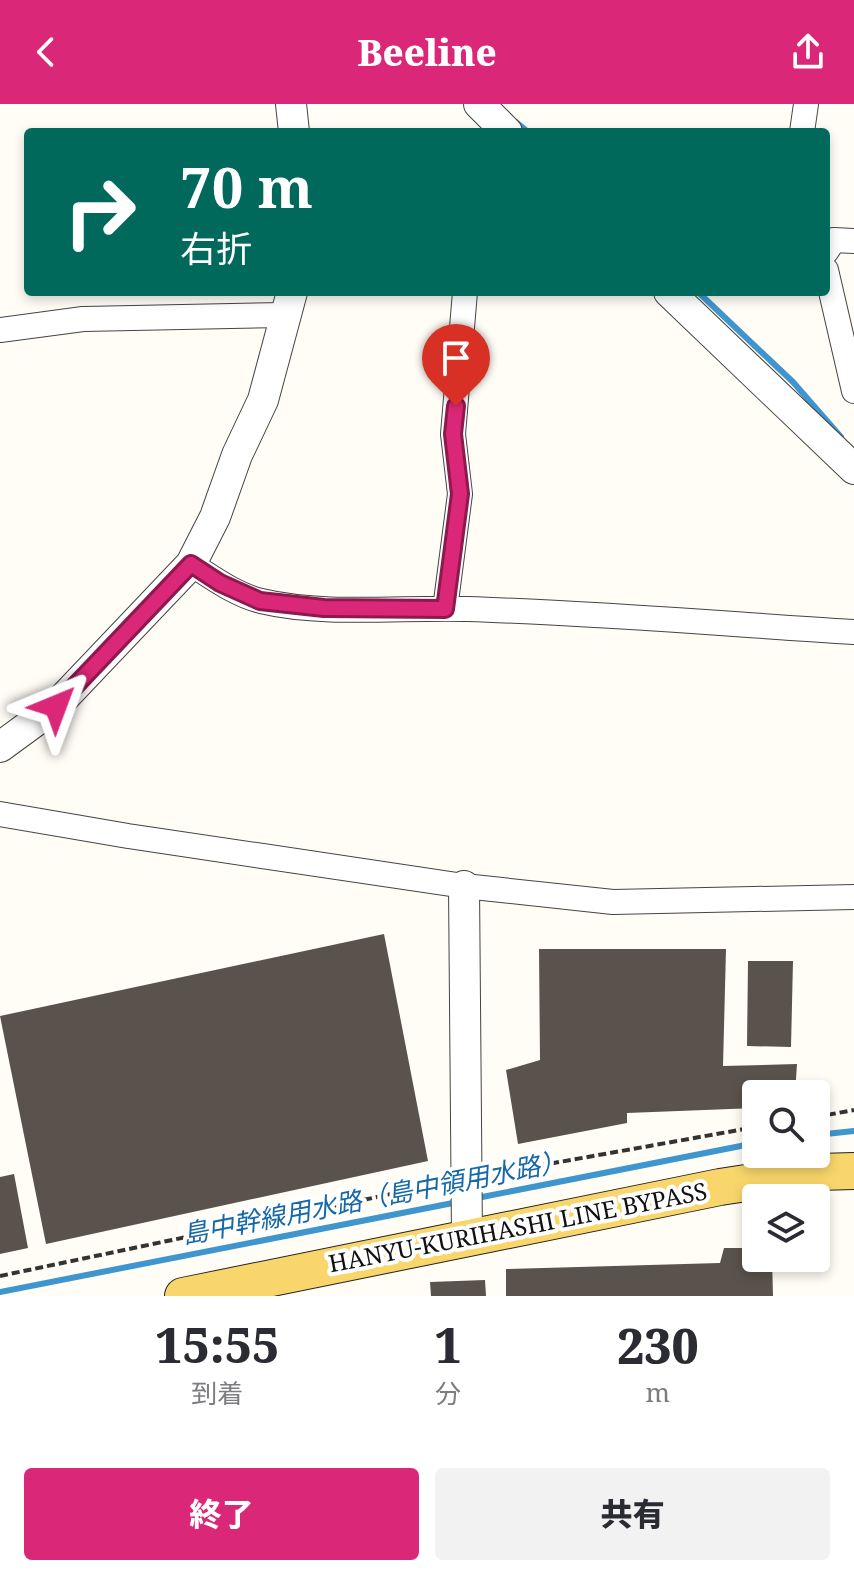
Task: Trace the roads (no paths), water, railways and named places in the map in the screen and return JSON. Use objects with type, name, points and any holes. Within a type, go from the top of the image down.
[{"type":"main road","name":"HANYU-KURIHASHI LINE BYPASS","points":[[183,1296],[720,1187],[818,1172],[854,1171]]},
{"type":"street","points":[[291,104],[294,128]]},
{"type":"street","points":[[803,128],[806,104]]},
{"type":"street","points":[[482,106],[503,128]]},
{"type":"street","points":[[830,246],[834,240],[854,241]]},
{"type":"street","points":[[830,287],[854,391]]},
{"type":"street","points":[[445,609],[460,494],[453,434],[465,296]]},
{"type":"street","points":[[673,296],[853,464]]},
{"type":"street","points":[[0,330],[83,319],[289,304],[263,400],[237,455],[215,517],[191,564],[56,706],[0,747]]},
{"type":"street","points":[[191,564],[220,583],[260,601],[324,608],[550,613],[854,632]]},
{"type":"street","points":[[0,814],[464,886],[613,902],[854,897]]},
{"type":"street","points":[[464,886],[467,1237]]},
{"type":"waterway","points":[[516,122],[523,128]]},
{"type":"waterway","points":[[702,296],[793,382],[841,437]]},
{"type":"waterway","name":"島中幹線用水路（島中領用水路）","points":[[830,1134],[854,1131]]},
{"type":"waterway","name":"島中幹線用水路（島中領用水路）","points":[[477,1198],[742,1146]]},
{"type":"waterway","name":"島中幹線用水路（島中領用水路）","points":[[0,1292],[458,1202]]}]
